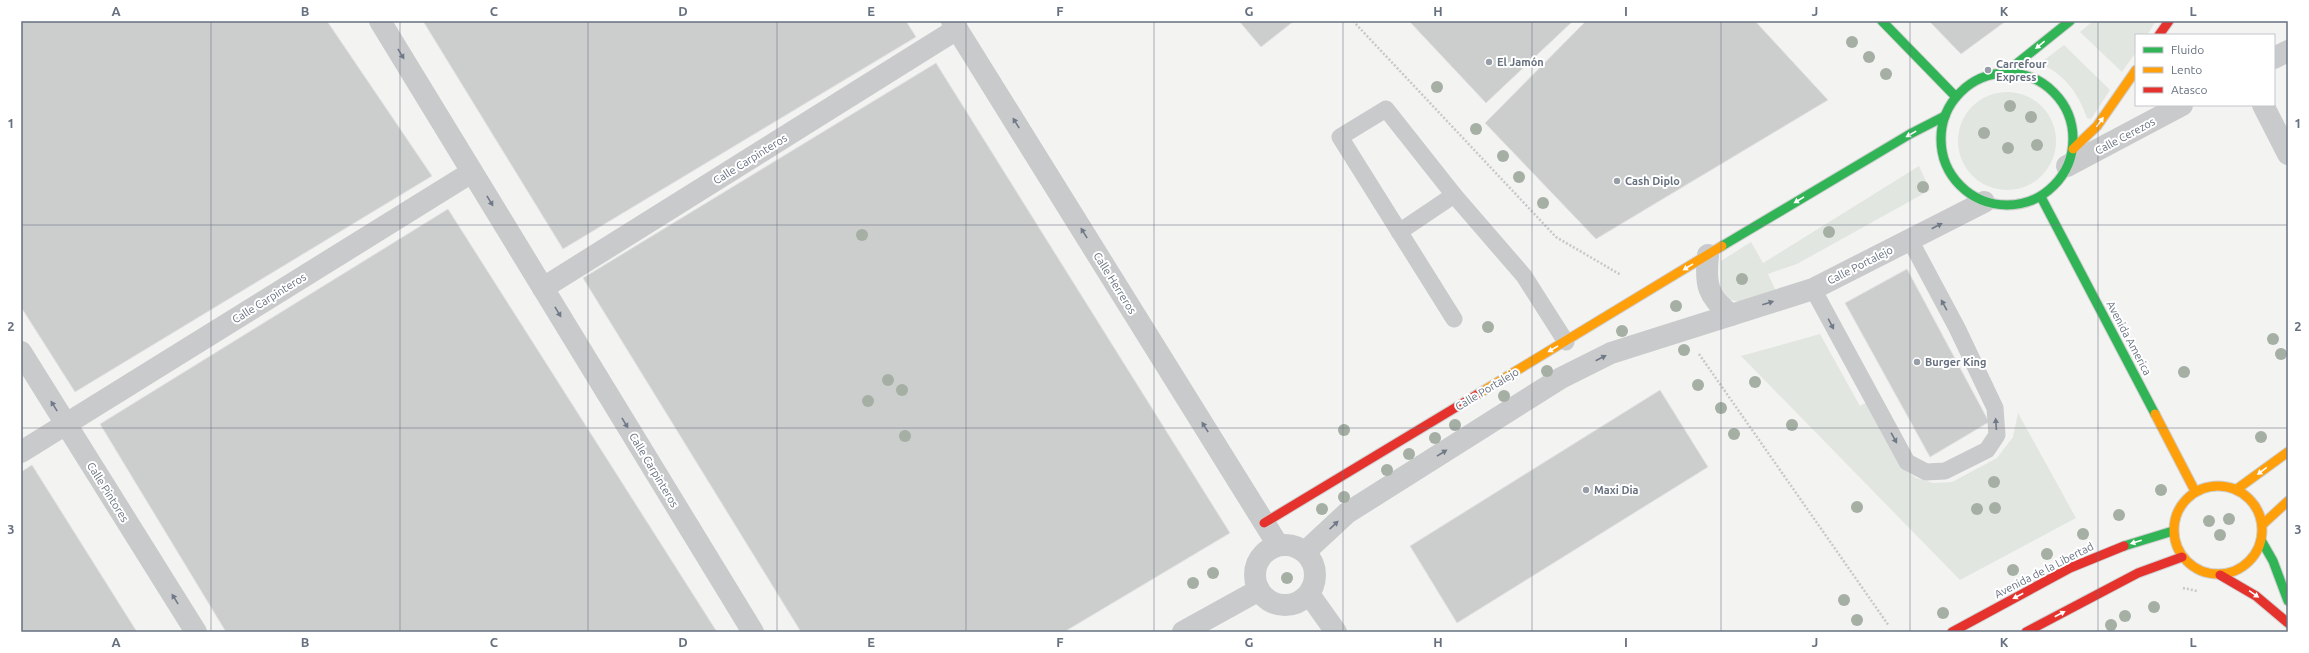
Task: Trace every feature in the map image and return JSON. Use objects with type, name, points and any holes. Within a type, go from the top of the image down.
[{"type":"street","name":"Calle Carpinteros","points":[[380,21],[753,632]]},
{"type":"street","points":[[1882,21],[1956,97]]},
{"type":"street","points":[[2005,73],[2070,21]]},
{"type":"street","points":[[2160,34],[2169,21]]},
{"type":"street","name":"Calle Carpinteros","points":[[543,288],[955,25]]},
{"type":"street","name":"Calle Herreros","points":[[955,25],[1278,545]]},
{"type":"street","points":[[2275,58],[2288,51]]},
{"type":"street","points":[[2070,158],[2073,130],[2067,111],[2056,95],[2036,80],[2024,75],[2005,73],[1987,76],[1970,85],[1956,97],[1945,116],[1941,136],[1944,157],[1952,176],[1966,191],[1984,202],[2004,206],[2023,204],[2041,197],[2057,184],[2070,158],[2097,126],[2135,71]]},
{"type":"street","name":"Calle Cerezos","points":[[2070,158],[2180,106]]},
{"type":"street","points":[[2264,106],[2288,154]]},
{"type":"street","name":"Calle Portalejo","points":[[1264,523],[1566,342],[1708,254],[1910,134],[1945,116]]},
{"type":"street","name":"Calle Carpinteros","points":[[21,452],[472,172]]},
{"type":"street","name":"Avenida America","points":[[2041,197],[2195,491]]},
{"type":"street","name":"Calle Portalejo","points":[[1305,552],[1347,513],[1561,378],[1611,353],[1813,290],[1984,202]]},
{"type":"street","points":[[1708,254],[1706,275],[1709,293],[1720,306],[1731,315]]},
{"type":"street","name":"Calle Pintores","points":[[21,352],[196,632]]},
{"type":"street","points":[[2237,489],[2288,452]]},
{"type":"street","points":[[2220,575],[2233,572],[2246,564],[2255,553],[2261,540],[2262,525],[2258,510],[2249,498],[2237,489],[2216,486],[2195,491],[2179,508],[2174,519],[2173,531],[2176,545],[2182,557],[2199,570],[2220,575],[2247,589],[2269,605],[2288,623]]},
{"type":"street","points":[[2262,525],[2288,501]]},
{"type":"street","name":"Avenida de la Libertad","points":[[1952,632],[2070,568],[2112,550],[2173,531]]},
{"type":"street","points":[[2261,540],[2273,560],[2288,601]]},
{"type":"street","points":[[1278,545],[1292,546],[1305,552],[1311,559],[1316,576],[1309,594],[1298,602],[1283,605],[1273,603],[1259,590],[1255,572],[1258,562],[1269,549],[1278,545]]},
{"type":"street","points":[[2026,632],[2138,573],[2182,557]]},
{"type":"street","points":[[1183,632],[1259,590]]},
{"type":"street","points":[[1309,594],[1336,632]]},
{"type":"lane","points":[[1454,319],[1340,137],[1386,109],[1454,195],[1524,276],[1566,342]]},
{"type":"lane","points":[[1399,232],[1454,195]]},
{"type":"lane","points":[[1813,290],[1907,462],[1926,472],[1945,471],[1987,450],[1997,435],[1994,408],[1957,328],[1910,240]]},
{"type":"path","points":[[1353,21],[1556,238],[1648,292]]},
{"type":"path","points":[[1694,348],[1888,626]]},
{"type":"path","points":[[2178,587],[2199,592]]},
{"type":"shaded area","points":[[2093,21],[2156,21],[2148,34],[2135,34],[2135,53],[2122,72],[2080,32]]},
{"type":"shaded area","points":[[2064,45],[2110,90],[2091,119],[2087,118],[2080,101],[2071,87],[2059,75],[2044,65],[2043,61]]},
{"type":"shaded area","points":[[2007,92],[2026,96],[2042,106],[2052,122],[2056,141],[2052,160],[2042,176],[2026,186],[2007,190],[1988,186],[1972,176],[1962,160],[1958,141],[1962,122],[1972,106],[1988,96]]},
{"type":"shaded area","points":[[1919,166],[1930,190],[1797,264],[1768,274],[1777,293],[1742,302],[1730,300],[1721,288],[1721,261],[1751,242],[1763,263]]},
{"type":"shaded area","points":[[1820,334],[1860,406],[1867,402],[1904,469],[1916,478],[1933,483],[1952,482],[1997,458],[2013,437],[2018,413],[2076,518],[1960,580],[1741,356]]},
{"type":"building","points":[[21,21],[327,21],[432,176],[75,392],[21,307]]},
{"type":"building","points":[[423,21],[906,21],[916,37],[563,249]]},
{"type":"building","points":[[1239,21],[1294,21],[1261,47]]},
{"type":"building","name":"El Jamón","points":[[1409,21],[1573,21],[1486,103]]},
{"type":"building","name":"Cash Diplo","points":[[1586,21],[1755,21],[1828,100],[1596,239],[1485,123]]},
{"type":"building","points":[[1929,21],[2006,21],[1961,54]]},
{"type":"building","points":[[936,63],[1230,533],[1064,632],[801,632],[583,278]]},
{"type":"building","points":[[448,209],[717,632],[226,632],[100,424]]},
{"type":"building","name":"Burger King","points":[[1907,269],[1989,422],[1930,457],[1845,303]]},
{"type":"building","name":"Maxi Dia","points":[[1660,390],[1708,467],[1457,623],[1410,546]]},
{"type":"building","points":[[32,465],[137,632],[21,632],[21,472]]},
{"type":"traffic: fast","points":[[1882,21],[1956,97]]},
{"type":"traffic: fast","points":[[2005,73],[2070,21]]},
{"type":"traffic: fast","points":[[2007,73],[2020,74],[2032,78],[2044,84],[2054,92],[2062,102],[2068,114],[2072,126],[2073,139],[2072,152],[2068,164],[2062,176],[2054,186],[2044,194],[2032,200],[2020,204],[2007,205],[1994,204],[1982,200],[1970,194],[1960,186],[1952,176],[1946,164],[1942,152],[1941,139],[1942,126],[1946,114],[1952,102],[1960,92],[1970,84],[1982,78],[1994,74],[2007,73]]},
{"type":"traffic: fast","points":[[1722,246],[1910,134],[1945,116]]},
{"type":"traffic: fast","points":[[2041,197],[2155,414]]},
{"type":"traffic: fast","points":[[2124,546],[2173,531]]},
{"type":"traffic: fast","points":[[2261,540],[2273,561],[2288,601]]},
{"type":"traffic: slow","points":[[2073,149],[2097,126],[2135,71]]},
{"type":"traffic: slow","points":[[1478,394],[1722,246]]},
{"type":"traffic: slow","points":[[2155,414],[2195,491]]},
{"type":"traffic: slow","points":[[2237,489],[2288,452]]},
{"type":"traffic: slow","points":[[2218,486],[2235,489],[2243,493],[2255,505],[2259,513],[2262,530],[2259,547],[2255,555],[2243,567],[2235,571],[2218,574],[2201,571],[2193,567],[2181,555],[2177,547],[2174,530],[2177,513],[2181,505],[2193,493],[2201,489],[2218,486]]},
{"type":"traffic: slow","points":[[2262,525],[2288,501]]},
{"type":"traffic: jam","points":[[2160,34],[2169,21]]},
{"type":"traffic: jam","points":[[1264,523],[1478,394]]},
{"type":"traffic: jam","points":[[1952,632],[2070,568],[2124,546]]},
{"type":"traffic: jam","points":[[2026,632],[2138,573],[2182,557]]},
{"type":"traffic: jam","points":[[2220,575],[2256,596],[2288,623]]},
{"type":"place","name":"El Jamón","points":[[1489,62]]},
{"type":"place","name":"Carrefour Express","points":[[1988,70]]},
{"type":"place","name":"Cash Diplo","points":[[1617,181]]},
{"type":"place","name":"Burger King","points":[[1917,362]]},
{"type":"place","name":"Maxi Dia","points":[[1586,490]]}]
